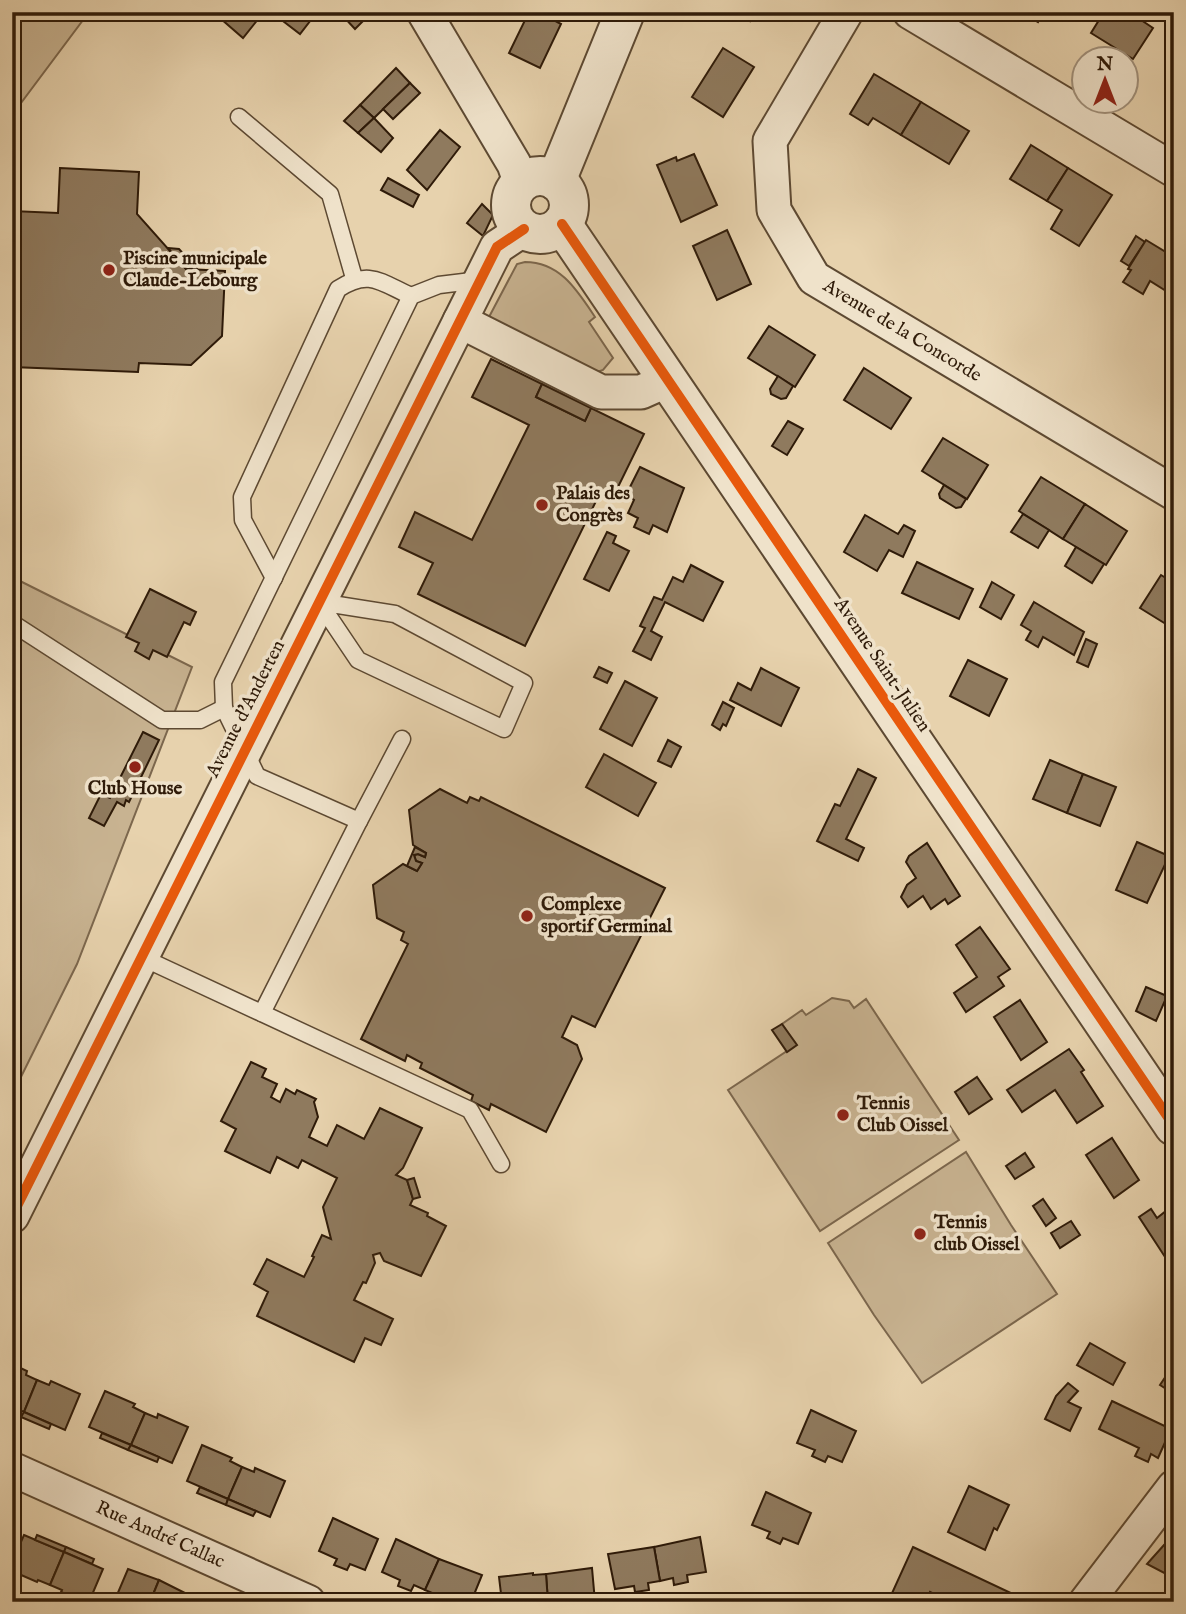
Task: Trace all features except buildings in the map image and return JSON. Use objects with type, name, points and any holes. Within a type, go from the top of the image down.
[{"type":"street","points":[[424,12],[514,164],[539,182],[568,196],[567,216],[562,224],[548,233],[540,234],[524,229],[517,223],[512,207],[516,191],[539,182],[625,12]]},
{"type":"street","name":"Avenue de la Concorde","points":[[846,12],[770,141],[774,211],[814,278],[1174,494]]},
{"type":"street","points":[[910,12],[1174,170]]},
{"type":"street","name":"Avenue Saint-Julien","points":[[562,224],[1174,1126]]},
{"type":"street","name":"Avenue d'Anderten","points":[[12,1216],[497,247],[524,229]]},
{"type":"street","points":[[460,321],[601,392],[641,392],[668,380]]},
{"type":"street","name":"Rue André Callac","points":[[12,1469],[308,1602]]},
{"type":"street","points":[[1086,1602],[1174,1487]]},
{"type":"lane","points":[[239,117],[330,194],[354,278]]},
{"type":"lane","points":[[274,578],[243,520],[242,497],[338,289],[354,278],[370,278],[411,296]]},
{"type":"lane","points":[[359,821],[257,776],[224,708],[223,682],[411,296],[439,285],[480,280]]},
{"type":"lane","points":[[319,602],[395,614],[524,683],[504,729],[358,660],[319,602]]},
{"type":"lane","points":[[12,623],[162,720],[200,720],[224,708]]},
{"type":"lane","points":[[262,1013],[402,739]]},
{"type":"lane","points":[[141,957],[470,1110],[501,1164]]},
{"type":"shaded area","points":[[12,12],[89,12],[12,115]]},
{"type":"shaded area","points":[[537,263],[558,272],[581,297],[595,317],[589,322],[613,358],[603,370],[594,373],[505,330],[489,317],[517,264]]},
{"type":"shaded area","points":[[12,577],[192,667],[77,964],[12,1095]]},
{"type":"shaded area","name":"Tennis Club Oissel","points":[[832,998],[849,1001],[854,1008],[866,999],[959,1140],[820,1231],[728,1090],[796,1045],[782,1024],[802,1010],[806,1015]]},
{"type":"shaded area","points":[[966,1152],[1057,1294],[922,1383],[828,1243]]},
{"type":"cycle path","points":[[562,224],[1174,1126]]},
{"type":"cycle path","points":[[12,1216],[497,247],[524,229]]},
{"type":"place","name":"Piscine municipale Claude-Lebourg","points":[[109,270]]},
{"type":"place","name":"Palais des Congrès","points":[[542,505]]},
{"type":"place","name":"Club House","points":[[135,767]]},
{"type":"place","name":"Complexe sportif Germinal","points":[[527,916]]},
{"type":"place","name":"Tennis Club Oissel","points":[[843,1115]]},
{"type":"place","name":"Tennis club Oissel","points":[[920,1234]]}]
